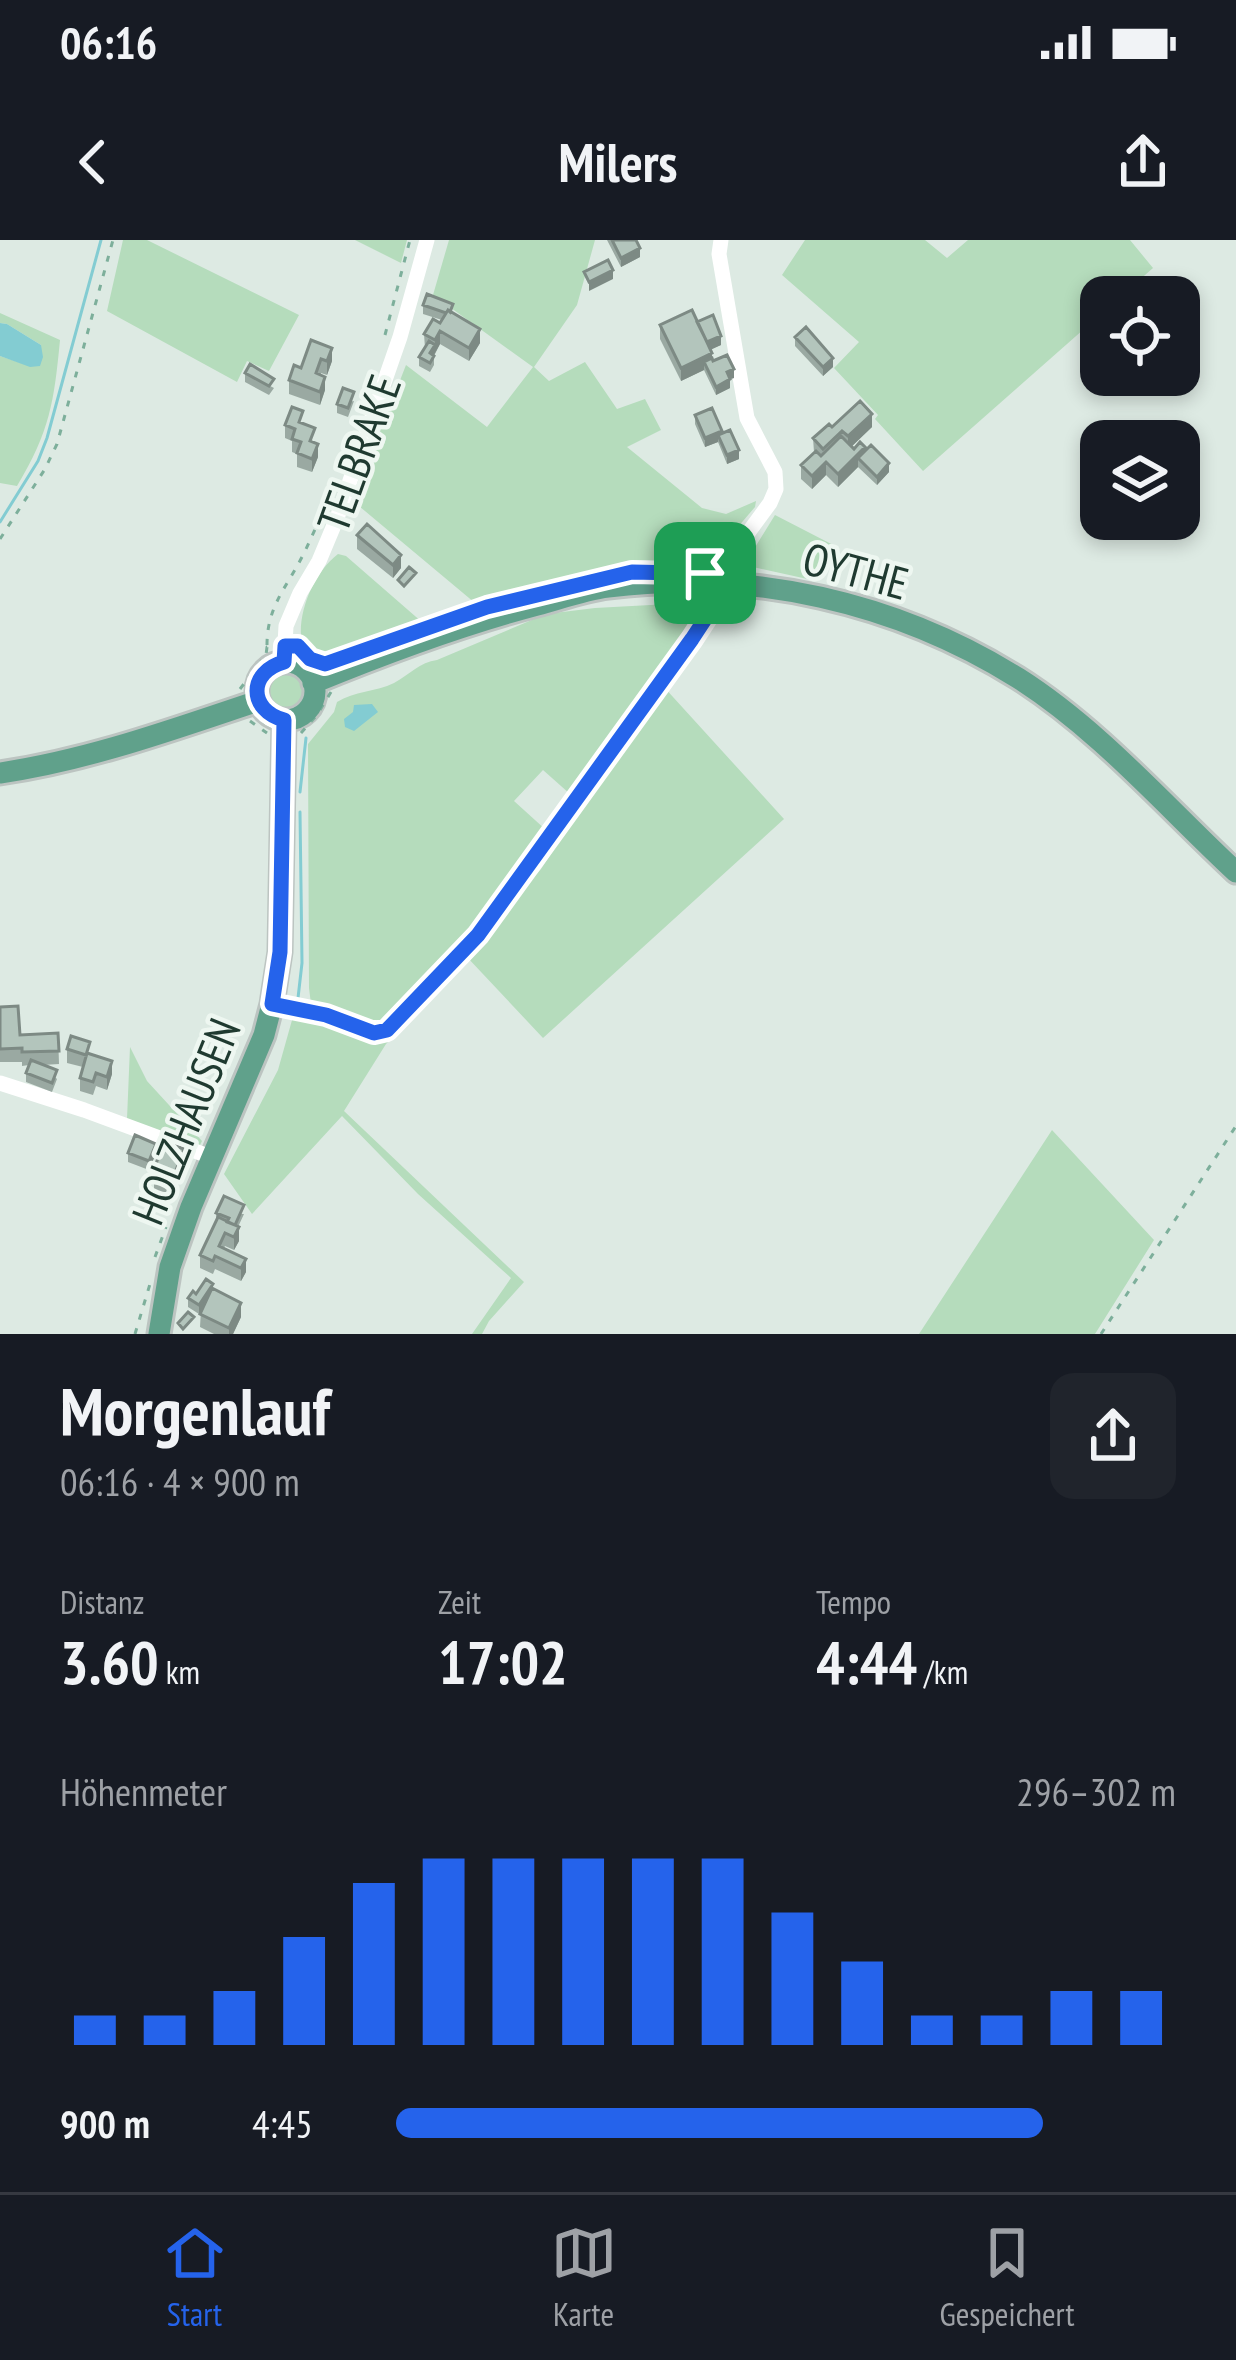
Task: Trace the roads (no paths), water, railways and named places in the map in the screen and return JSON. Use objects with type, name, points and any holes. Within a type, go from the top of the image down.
[{"type":"main road","name":"OYTHE","points":[[319,674],[488,618],[604,587],[672,583],[773,588],[881,612],[956,644],[1020,679],[1105,748],[1236,872]]},
{"type":"main road","points":[[279,652],[319,674],[308,709],[293,719],[268,714],[259,701],[258,683],[279,652]]},
{"type":"main road","points":[[0,773],[124,745],[259,701]]},
{"type":"main road","name":"HOLZHAUSEN","points":[[159,1334],[170,1267],[264,1035],[272,1004],[280,952],[284,720]]},
{"type":"street","name":"TELBRAKE","points":[[279,652],[286,626],[344,498],[400,337],[427,240]]},
{"type":"street","points":[[706,240],[720,247],[747,418],[776,472],[776,489],[737,548],[725,584]]},
{"type":"street","points":[[0,1083],[211,1157]]},
{"type":"water","points":[[0,323],[41,345],[40,366],[0,356]]},
{"type":"water","points":[[372,704],[378,712],[354,731],[345,727],[344,719],[354,705]]},
{"type":"waterway","points":[[0,522],[47,438],[101,240]]},
{"type":"waterway","points":[[300,792],[306,738]]},
{"type":"waterway","points":[[298,998],[302,963],[300,812]]}]
